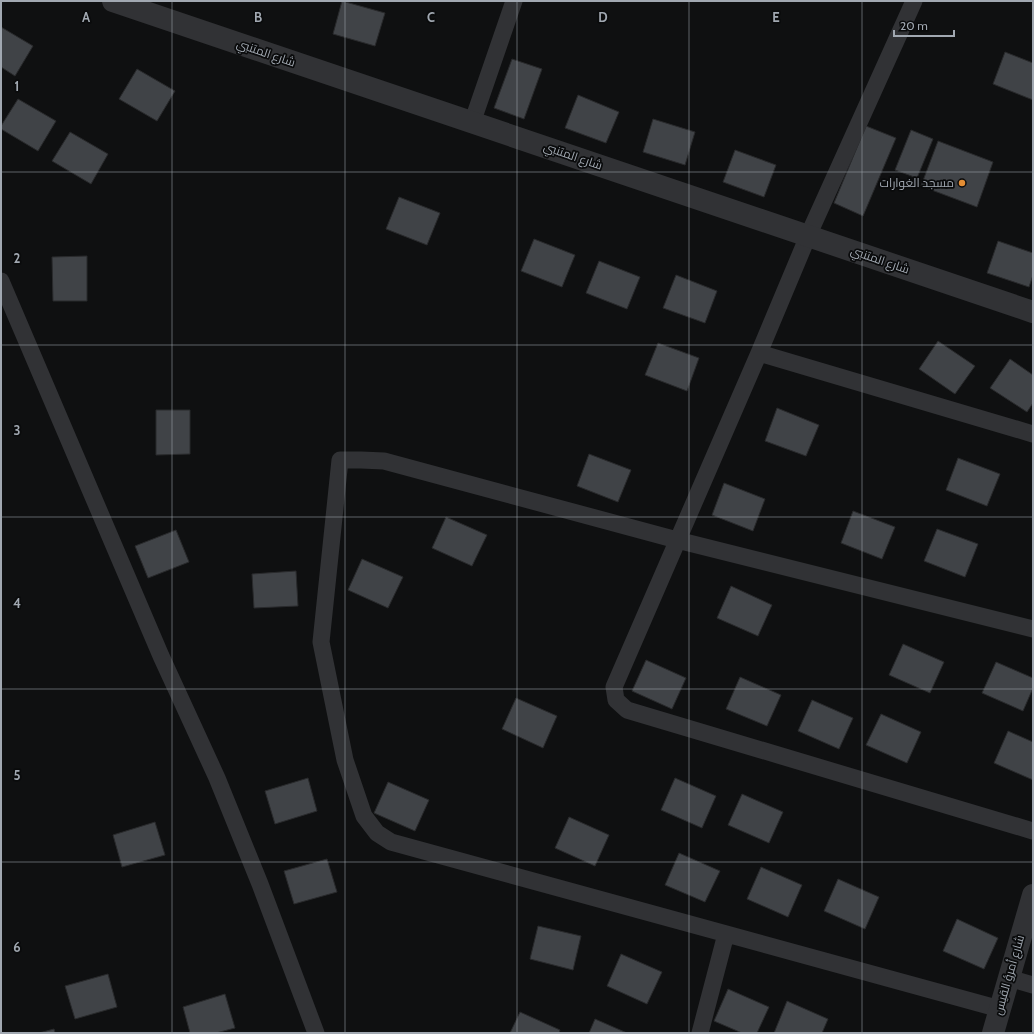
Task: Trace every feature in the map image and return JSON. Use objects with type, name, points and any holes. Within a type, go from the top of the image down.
[{"type":"street","name":"شارع المتنبي","points":[[113,1],[1033,312]]},
{"type":"street","points":[[472,122],[514,1]]},
{"type":"street","points":[[914,1],[808,236],[760,353],[614,687],[616,700],[627,710],[1033,830]]},
{"type":"street","points":[[1,281],[161,656],[217,778],[260,884],[316,1033]]},
{"type":"street","points":[[760,353],[1033,434]]},
{"type":"street","points":[[1000,1009],[391,842],[376,833],[364,816],[345,760],[321,642],[340,460],[384,461],[678,540],[1033,629]]},
{"type":"street","name":"شارع أمرؤ القيس","points":[[993,1033],[1033,895]]},
{"type":"street","points":[[700,1033],[726,934]]},
{"type":"street","points":[[1009,978],[1033,986]]},
{"type":"building","points":[[342,1],[385,13],[375,46],[333,34]]},
{"type":"building","points":[[1,27],[33,46],[15,76],[1,67]]},
{"type":"building","points":[[1005,52],[1033,63],[1033,100],[993,84]]},
{"type":"building","points":[[512,59],[542,69],[524,119],[494,108]]},
{"type":"building","points":[[137,69],[175,91],[157,121],[119,99]]},
{"type":"building","points":[[578,95],[619,112],[606,143],[565,128]]},
{"type":"building","points":[[18,99],[56,121],[38,151],[1,129],[1,126]]},
{"type":"building","points":[[653,119],[695,132],[685,165],[643,152]]},
{"type":"building","points":[[866,126],[896,138],[863,216],[834,203]]},
{"type":"building","points":[[911,130],[933,139],[917,178],[895,170]]},
{"type":"building","points":[[70,132],[108,154],[91,184],[52,161]]},
{"type":"building","points":[[938,141],[993,162],[977,207],[921,186]]},
{"type":"building","points":[[735,150],[776,165],[764,197],[723,182]]},
{"type":"building","points":[[399,197],[440,213],[427,245],[386,229]]},
{"type":"building","points":[[534,239],[575,255],[562,287],[521,271]]},
{"type":"building","points":[[998,241],[1033,253],[1033,275],[1029,287],[987,273]]},
{"type":"building","points":[[87,256],[87,301],[53,301],[52,257]]},
{"type":"building","points":[[599,261],[640,277],[627,309],[586,293]]},
{"type":"building","points":[[676,275],[717,291],[705,323],[663,308]]},
{"type":"building","points":[[938,341],[975,366],[955,394],[919,369]]},
{"type":"building","points":[[658,343],[699,358],[687,391],[645,375]]},
{"type":"building","points":[[1010,359],[1033,375],[1033,403],[1027,412],[990,388]]},
{"type":"building","points":[[777,408],[819,425],[806,456],[765,441]]},
{"type":"building","points":[[156,410],[190,410],[190,454],[156,455]]},
{"type":"building","points":[[589,454],[631,470],[618,502],[577,486]]},
{"type":"building","points":[[958,458],[1000,474],[987,506],[946,490]]},
{"type":"building","points":[[724,483],[765,499],[753,531],[712,515]]},
{"type":"building","points":[[853,511],[895,527],[882,559],[841,543]]},
{"type":"building","points":[[446,517],[487,535],[472,566],[432,548]]},
{"type":"building","points":[[937,529],[978,544],[965,577],[924,561]]},
{"type":"building","points":[[176,530],[189,562],[148,578],[135,546]]},
{"type":"building","points":[[362,559],[403,577],[388,608],[348,590]]},
{"type":"building","points":[[296,571],[298,606],[254,608],[252,574]]},
{"type":"building","points":[[731,586],[772,605],[758,636],[717,618]]},
{"type":"building","points":[[903,644],[944,662],[930,693],[889,675]]},
{"type":"building","points":[[646,660],[686,678],[672,709],[632,691]]},
{"type":"building","points":[[996,662],[1033,678],[1033,688],[1023,711],[982,693]]},
{"type":"building","points":[[740,677],[781,695],[767,726],[726,709]]},
{"type":"building","points":[[516,698],[557,716],[543,748],[502,729]]},
{"type":"building","points":[[812,700],[853,718],[839,749],[798,731]]},
{"type":"building","points":[[881,714],[921,732],[907,763],[866,745]]},
{"type":"building","points":[[1008,731],[1033,742],[1033,780],[994,763]]},
{"type":"building","points":[[308,778],[317,811],[275,824],[265,791]]},
{"type":"building","points":[[675,778],[716,796],[702,828],[661,810]]},
{"type":"building","points":[[388,782],[429,800],[415,831],[374,813]]},
{"type":"building","points":[[742,794],[783,812],[769,843],[728,825]]},
{"type":"building","points":[[569,817],[609,835],[595,866],[555,848]]},
{"type":"building","points":[[155,822],[165,855],[122,867],[113,835]]},
{"type":"building","points":[[679,853],[720,871],[705,902],[665,885]]},
{"type":"building","points":[[327,859],[337,892],[294,904],[284,871]]},
{"type":"building","points":[[761,867],[802,885],[788,917],[747,899]]},
{"type":"building","points":[[838,879],[879,897],[865,929],[824,911]]},
{"type":"building","points":[[957,919],[998,938],[984,969],[943,951]]},
{"type":"building","points":[[538,926],[581,936],[573,970],[530,959]]},
{"type":"building","points":[[621,954],[662,972],[647,1004],[607,986]]},
{"type":"building","points":[[108,974],[117,1007],[75,1019],[65,986]]},
{"type":"building","points":[[728,989],[769,1007],[757,1033],[742,1033],[714,1021]]},
{"type":"building","points":[[225,994],[235,1028],[216,1033],[190,1033],[183,1007]]},
{"type":"building","points":[[787,1001],[828,1019],[822,1033],[774,1033]]},
{"type":"building","points":[[520,1012],[560,1030],[559,1033],[510,1033]]},
{"type":"building","points":[[595,1019],[627,1033],[589,1033]]},
{"type":"building","points":[[54,1029],[55,1033],[39,1033]]},
{"type":"place","name":"مسجد الغوارات","points":[[962,183]]}]
